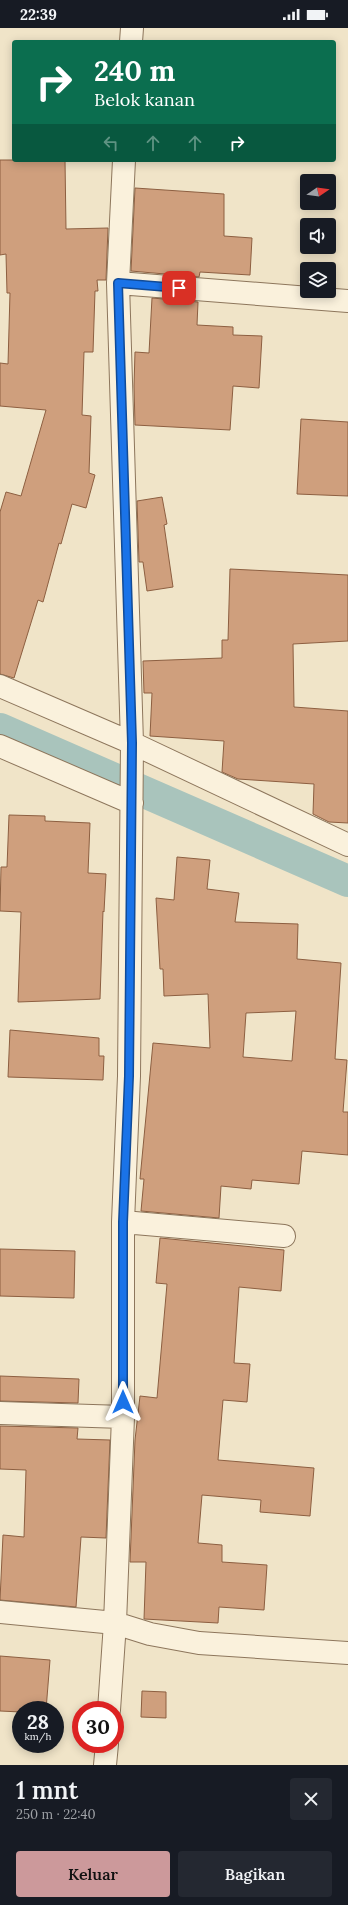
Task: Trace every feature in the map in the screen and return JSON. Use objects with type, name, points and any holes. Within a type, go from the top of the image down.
[{"type":"street","points":[[131,40],[132,28]]},
{"type":"street","points":[[110,1701],[115,1623],[123,1417],[123,1222],[129,1076],[132,800],[132,747],[118,283],[124,162]]},
{"type":"street","points":[[118,283],[348,300]]},
{"type":"street","points":[[0,686],[348,845]]},
{"type":"street","points":[[0,746],[132,800]]},
{"type":"street","points":[[123,1222],[284,1236]]},
{"type":"street","points":[[0,1413],[123,1417]]},
{"type":"street","points":[[0,1612],[115,1623],[150,1634],[199,1643],[348,1653]]},
{"type":"street","points":[[105,1765],[106,1753]]},
{"type":"building","points":[[0,160],[12,160],[12,162],[65,162],[66,229],[108,228],[106,280],[97,280],[98,291],[95,291],[93,352],[84,352],[82,415],[91,416],[89,473],[95,475],[86,508],[72,504],[61,544],[59,543],[43,602],[38,600],[14,678],[0,674],[0,512],[6,492],[21,496],[46,410],[0,406],[0,363],[8,364],[10,293],[7,293],[6,254],[0,255]]},
{"type":"building","points":[[135,188],[224,194],[224,236],[252,238],[250,275],[200,272],[199,277],[131,271]]},
{"type":"building","points":[[152,298],[198,302],[197,325],[233,327],[233,335],[262,336],[259,388],[233,386],[230,430],[135,425],[135,352],[149,353]]},
{"type":"building","points":[[301,419],[348,422],[348,496],[297,494]]},
{"type":"building","points":[[162,497],[167,524],[164,525],[173,587],[147,591],[143,562],[139,562],[137,501]]},
{"type":"building","points":[[230,569],[348,575],[348,641],[293,644],[294,707],[348,711],[348,823],[329,822],[313,814],[314,784],[238,779],[222,772],[224,741],[150,736],[152,693],[144,693],[143,661],[222,658],[222,640],[228,640]]},
{"type":"building","points":[[9,815],[45,816],[45,821],[90,823],[88,873],[106,874],[104,912],[103,911],[100,999],[18,1002],[21,912],[0,911],[1,867],[7,867]]},
{"type":"building","points":[[177,857],[210,860],[207,889],[239,893],[235,922],[298,924],[297,959],[341,963],[335,1059],[347,1060],[343,1112],[348,1112],[348,1155],[302,1151],[299,1184],[252,1180],[251,1189],[221,1186],[219,1218],[141,1211],[144,1179],[140,1179],[153,1043],[210,1048],[208,994],[164,996],[163,969],[160,969],[156,898],[174,900]],"holes":[[[296,1011],[292,1061],[243,1057],[246,1013]]]},
{"type":"building","points":[[10,1030],[99,1038],[99,1056],[104,1056],[103,1080],[8,1077]]},
{"type":"building","points":[[160,1238],[284,1250],[281,1291],[239,1287],[234,1363],[250,1364],[247,1402],[223,1400],[218,1460],[314,1468],[310,1516],[260,1512],[261,1500],[202,1495],[198,1543],[222,1545],[222,1562],[267,1565],[264,1610],[219,1607],[218,1623],[144,1619],[146,1562],[130,1562],[135,1440],[140,1396],[157,1398],[167,1284],[156,1283]]},
{"type":"building","points":[[0,1249],[75,1251],[74,1298],[0,1296]]},
{"type":"building","points":[[0,1376],[79,1379],[78,1403],[0,1401]]},
{"type":"building","points":[[0,1426],[78,1428],[77,1439],[110,1440],[106,1538],[81,1537],[76,1607],[0,1600],[3,1535],[24,1537],[26,1470],[0,1469]]},
{"type":"building","points":[[0,1656],[50,1660],[47,1701],[12,1701],[12,1712],[0,1711]]},
{"type":"building","points":[[142,1691],[166,1692],[166,1718],[141,1717]]},
{"type":"waterway","points":[[0,729],[348,881]]},
{"type":"route","points":[[123,1402],[123,1222],[129,1076],[132,743],[118,283],[179,288]]}]
